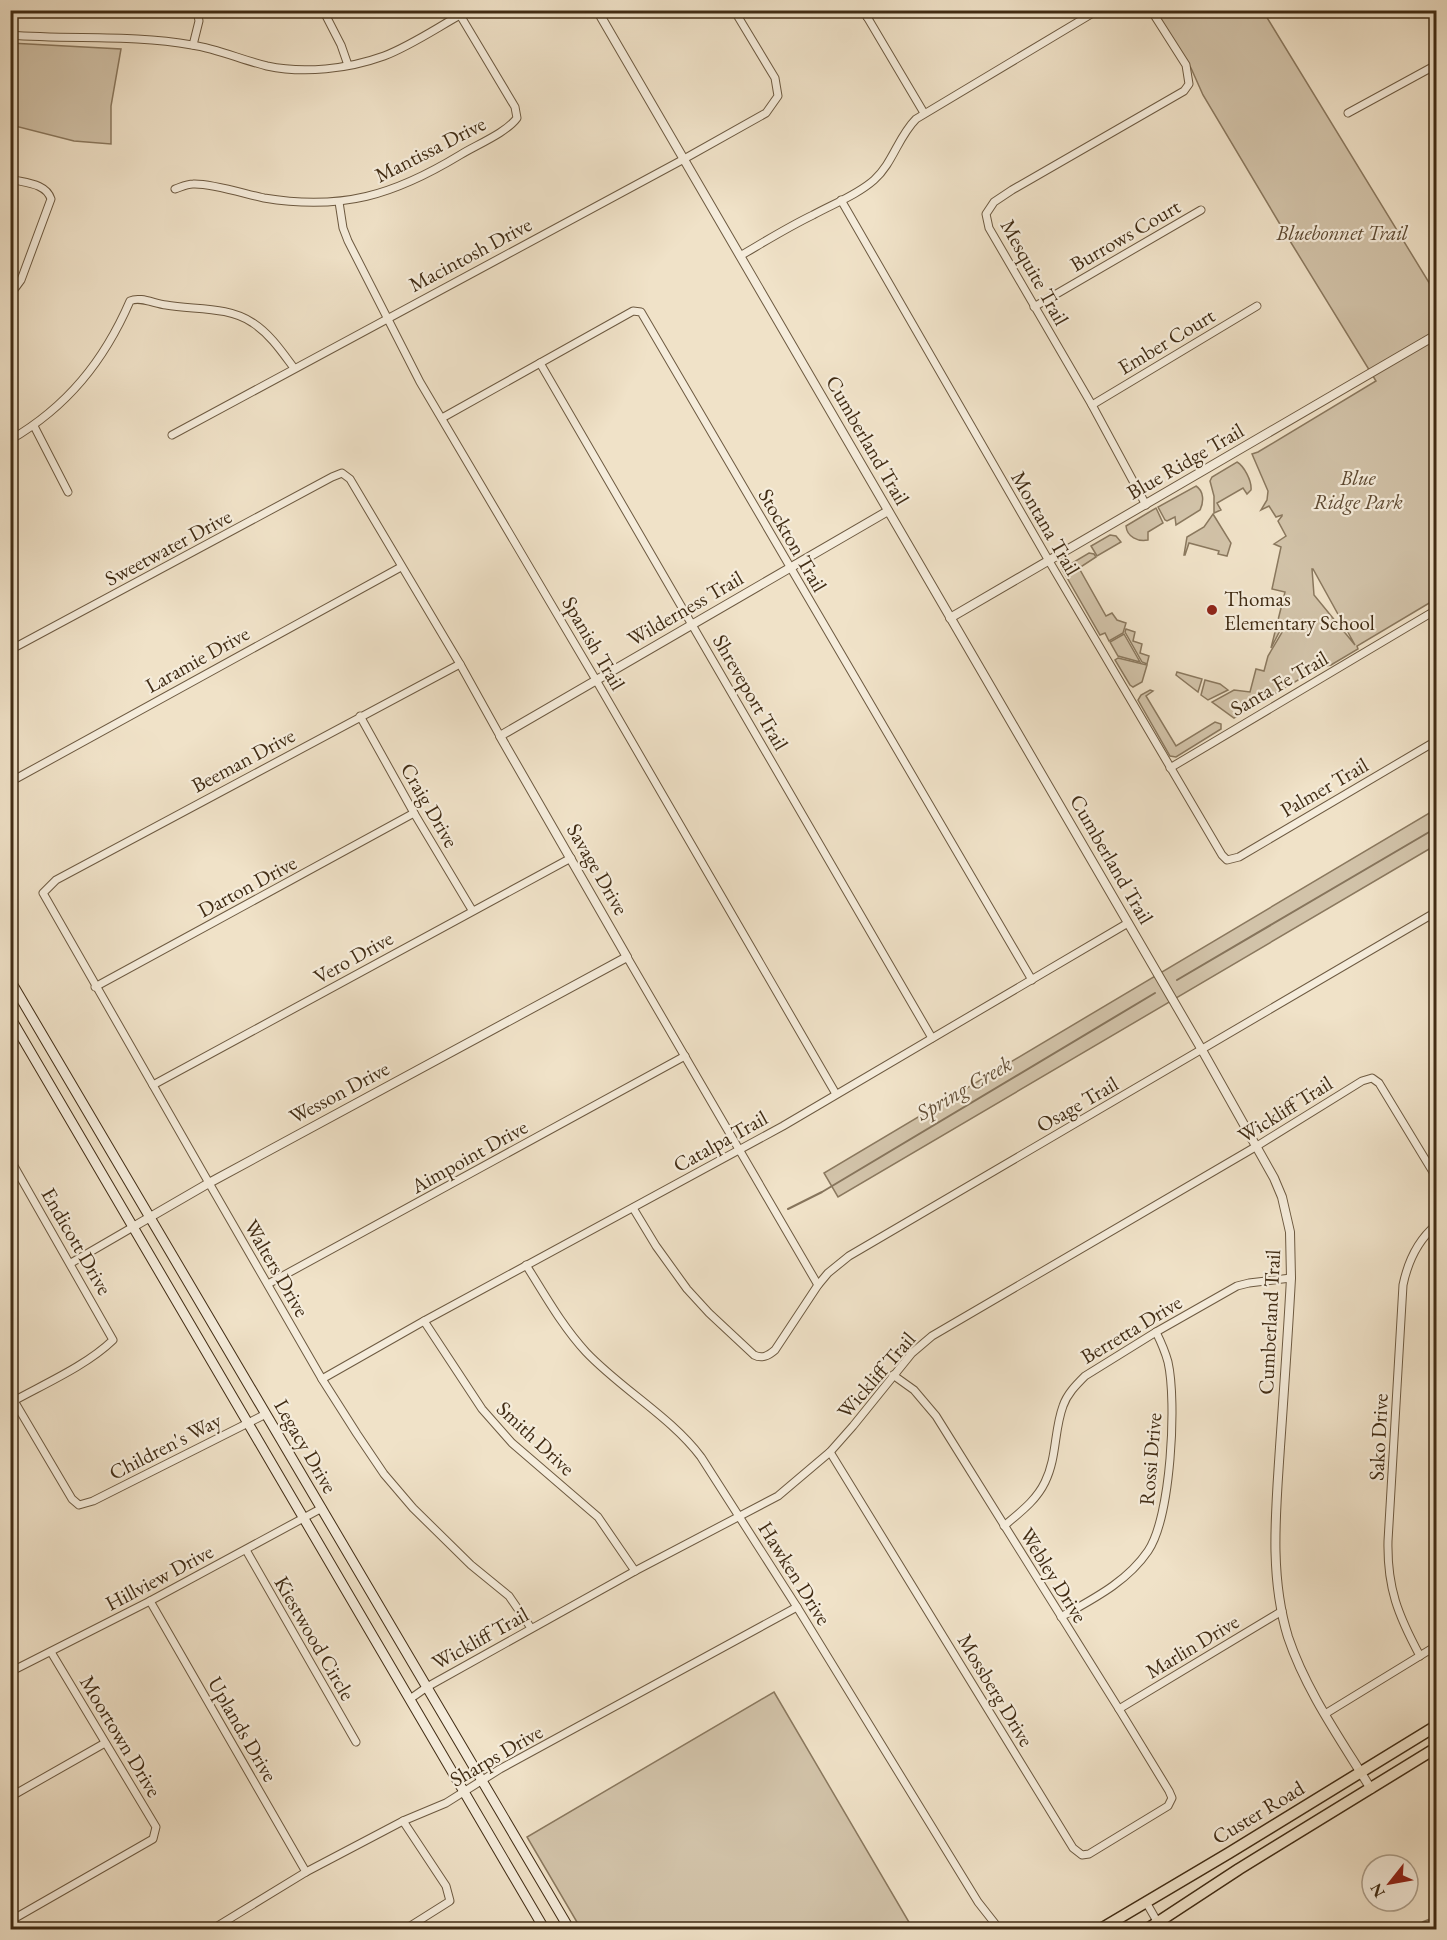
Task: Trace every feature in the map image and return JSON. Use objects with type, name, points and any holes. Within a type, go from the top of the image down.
[{"type":"main road","name":"Legacy Drive","points":[[11,983],[570,1929]]},
{"type":"main road","name":"Legacy Drive","points":[[10,1017],[545,1929]]},
{"type":"main road","name":"Custer Road","points":[[1099,1929],[1437,1726]]},
{"type":"main road","name":"Custer Road","points":[[1146,1929],[1160,1926],[1239,1869],[1437,1748]]},
{"type":"main road","points":[[1229,1853],[1239,1869]]},
{"type":"street","points":[[193,45],[199,21],[197,10]]},
{"type":"street","points":[[323,10],[341,45],[348,65]]},
{"type":"street","name":"Cumberland Trail","points":[[597,10],[1203,1050],[1274,1178],[1285,1207],[1291,1244],[1276,1539],[1276,1568],[1282,1611],[1288,1637],[1310,1689],[1371,1789]]},
{"type":"street","name":"Macintosh Drive","points":[[172,435],[766,113],[778,96],[775,78],[734,10]]},
{"type":"street","points":[[878,10],[865,14],[924,113]]},
{"type":"street","points":[[740,256],[790,226],[859,191],[882,172],[908,127],[924,113],[1098,10]]},
{"type":"street","name":"Mesquite Trail","points":[[1146,505],[1092,405],[989,228],[986,214],[994,202],[1012,190],[1184,91],[1189,84],[1186,65],[1151,10]]},
{"type":"street","points":[[10,35],[126,39],[193,45],[283,68],[320,69],[348,65],[385,55],[459,13]]},
{"type":"street","name":"Mantissa Drive","points":[[175,189],[196,183],[284,201],[309,203],[339,202],[371,197],[405,185],[443,166],[508,127],[517,118],[515,107],[459,13]]},
{"type":"street","points":[[1348,113],[1437,65]]},
{"type":"street","points":[[10,179],[39,186],[51,195],[51,203],[21,280],[10,295]]},
{"type":"street","name":"Montana Trail","points":[[841,200],[1170,768],[1227,860]]},
{"type":"street","name":"Spanish Trail","points":[[339,202],[343,228],[348,241],[420,382],[836,1094]]},
{"type":"street","name":"Burrows Court","points":[[1034,307],[1201,210]]},
{"type":"street","points":[[10,440],[34,426],[53,411],[83,380],[109,344],[130,302],[135,299],[232,313],[243,317],[262,330],[294,368]]},
{"type":"street","name":"Ember Court","points":[[1092,405],[1257,306]]},
{"type":"street","name":"Stockton Trail","points":[[442,418],[633,311],[641,312],[1032,980]]},
{"type":"street","name":"Blue Ridge Trail","points":[[950,618],[1437,334]]},
{"type":"street","name":"Shreveport Trail","points":[[540,363],[932,1038]]},
{"type":"street","points":[[34,426],[68,492]]},
{"type":"street","name":"Savage Drive","points":[[342,473],[350,479],[460,664],[818,1286]]},
{"type":"street","name":"Sweetwater Drive","points":[[10,650],[342,473]]},
{"type":"street","name":"Wilderness Trail","points":[[500,736],[888,511]]},
{"type":"street","name":"Laramie Drive","points":[[10,782],[401,567]]},
{"type":"street","name":"Santa Fe Trail","points":[[1170,768],[1437,610]]},
{"type":"street","name":"Beeman Drive","points":[[45,890],[56,880],[460,664]]},
{"type":"street","name":"Craig Drive","points":[[360,716],[472,910]]},
{"type":"street","name":"Palmer Trail","points":[[1227,860],[1239,856],[1437,741]]},
{"type":"street","name":"Darton Drive","points":[[95,987],[414,813]]},
{"type":"street","name":"Vero Drive","points":[[153,1085],[571,858]]},
{"type":"street","name":"Walters Drive","points":[[45,890],[44,898],[95,987],[322,1379],[357,1434],[395,1488],[441,1536],[509,1596],[531,1628]]},
{"type":"street","name":"Osage Trail","points":[[633,1208],[676,1276],[698,1302],[754,1355],[764,1357],[775,1350],[828,1273],[849,1256],[1437,912]]},
{"type":"street","name":"Catalpa Trail","points":[[322,1379],[526,1265],[740,1150],[1128,923]]},
{"type":"street","name":"Wesson Drive","points":[[71,1263],[209,1183],[627,957]]},
{"type":"street","name":"Aimpoint Drive","points":[[268,1284],[685,1056]]},
{"type":"street","name":"Wickliff Trail","points":[[410,1699],[531,1628],[778,1496],[830,1452],[854,1426],[912,1353],[932,1336],[1257,1146],[1362,1081],[1372,1078],[1382,1087],[1437,1177]]},
{"type":"street","name":"Endicott Drive","points":[[10,1159],[113,1340],[66,1373],[12,1399]]},
{"type":"street","name":"Sako Drive","points":[[1420,1656],[1394,1601],[1389,1570],[1388,1541],[1403,1286],[1410,1259],[1424,1237],[1437,1225]]},
{"type":"street","name":"Hawken Drive","points":[[526,1265],[557,1314],[586,1352],[694,1447],[741,1517],[978,1902],[1000,1929]]},
{"type":"street","name":"Berretta Drive","points":[[1004,1526],[1030,1503],[1046,1482],[1064,1404],[1075,1385],[1095,1368],[1237,1286],[1291,1278]]},
{"type":"street","name":"Smith Drive","points":[[424,1321],[462,1381],[489,1417],[512,1443],[598,1517],[635,1571]]},
{"type":"street","name":"Rossi Drive","points":[[1061,1617],[1129,1573],[1149,1550],[1160,1525],[1166,1501],[1171,1438],[1171,1389],[1168,1361],[1156,1332]]},
{"type":"street","name":"Webley Drive","points":[[893,1375],[914,1390],[934,1414],[1119,1709],[1172,1798],[1171,1803]]},
{"type":"street","name":"Children's Way","points":[[12,1399],[72,1499],[79,1505],[93,1501],[266,1414]]},
{"type":"street","name":"Mossberg Drive","points":[[830,1452],[1073,1848],[1082,1855],[1089,1854],[1162,1811],[1171,1803]]},
{"type":"street","name":"Hillview Drive","points":[[10,1672],[150,1601],[321,1508]]},
{"type":"street","name":"Kiestwood Circle","points":[[246,1550],[356,1742]]},
{"type":"street","name":"Uplands Drive","points":[[150,1601],[306,1872]]},
{"type":"street","name":"Sharps Drive","points":[[211,1929],[306,1872],[403,1821],[447,1803],[482,1780],[797,1607]]},
{"type":"street","name":"Marlin Drive","points":[[1119,1709],[1282,1611]]},
{"type":"street","points":[[1325,1714],[1437,1646]]},
{"type":"street","name":"Moortown Drive","points":[[10,1921],[153,1839],[156,1827],[51,1652]]},
{"type":"street","points":[[10,1797],[105,1743]]},
{"type":"street","points":[[403,1821],[446,1886],[450,1901],[404,1929]]},
{"type":"street","points":[[1146,1902],[1160,1926]]},
{"type":"green space","points":[[1155,11],[1263,11],[1436,294],[1436,599],[1357,646],[1358,649],[1331,665],[1320,667],[1234,718],[1212,702],[1234,690],[1250,692],[1256,669],[1264,671],[1268,656],[1287,624],[1284,623],[1271,648],[1285,592],[1272,589],[1281,547],[1274,544],[1286,536],[1278,521],[1282,515],[1276,517],[1269,506],[1261,510],[1267,500],[1268,491],[1252,454],[1376,381],[1203,95],[1191,68]],"holes":[[[1313,569],[1355,645],[1314,595]]]},
{"type":"green space","points":[[10,43],[121,49],[111,106],[111,144],[74,141],[11,125]]},
{"type":"green space","points":[[1237,462],[1247,474],[1251,490],[1247,494],[1243,488],[1217,503],[1221,510],[1214,513],[1214,496],[1210,481],[1212,477]]},
{"type":"green space","points":[[1196,486],[1201,491],[1202,497],[1200,510],[1176,525],[1175,517],[1165,520],[1158,507]]},
{"type":"green space","points":[[1156,508],[1163,523],[1148,532],[1148,540],[1131,536],[1126,526]]},
{"type":"green space","points":[[1213,514],[1231,543],[1227,556],[1218,554],[1219,551],[1189,543],[1184,555],[1187,537],[1204,527]]},
{"type":"green space","points":[[1110,535],[1116,536],[1121,542],[1097,556],[1091,546]]},
{"type":"green space","points":[[1089,553],[1096,557],[1079,568],[1106,616],[1112,613],[1117,620],[1126,623],[1123,633],[1109,641],[1105,633],[1100,635],[1062,569]]},
{"type":"green space","points":[[1126,629],[1135,632],[1133,641],[1142,644],[1140,653],[1149,656],[1147,664],[1142,662],[1125,632]]},
{"type":"green space","points":[[1124,634],[1140,662],[1118,656],[1110,642]]},
{"type":"green space","points":[[1118,658],[1147,665],[1142,682],[1133,687],[1130,685],[1115,660]]},
{"type":"green space","points":[[1177,672],[1202,679],[1198,692],[1176,675]]},
{"type":"green space","points":[[1205,680],[1220,684],[1228,690],[1208,700],[1201,695]]},
{"type":"green space","points":[[1150,690],[1153,691],[1146,696],[1176,746],[1215,722],[1221,724],[1221,729],[1176,757],[1170,756],[1138,700],[1141,695]]},
{"type":"green space","points":[[1436,809],[1436,845],[838,1197],[824,1173]]},
{"type":"green space","points":[[774,1692],[913,1929],[581,1929],[527,1837]]},
{"type":"waterway","name":"Spring Creek","points":[[1177,980],[1436,828]]},
{"type":"waterway","name":"Spring Creek","points":[[788,1209],[822,1192],[1155,993]]},
{"type":"waterway","name":"Spring Creek","points":[[1410,1930],[1436,1917]]},
{"type":"place","name":"Thomas Elementary School","points":[[1212,610]]},
{"type":"park label","name":"Bluebonnet Trail","points":[[1342,232]]},
{"type":"park label","name":"Blue Ridge Park","points":[[1358,489]]}]
